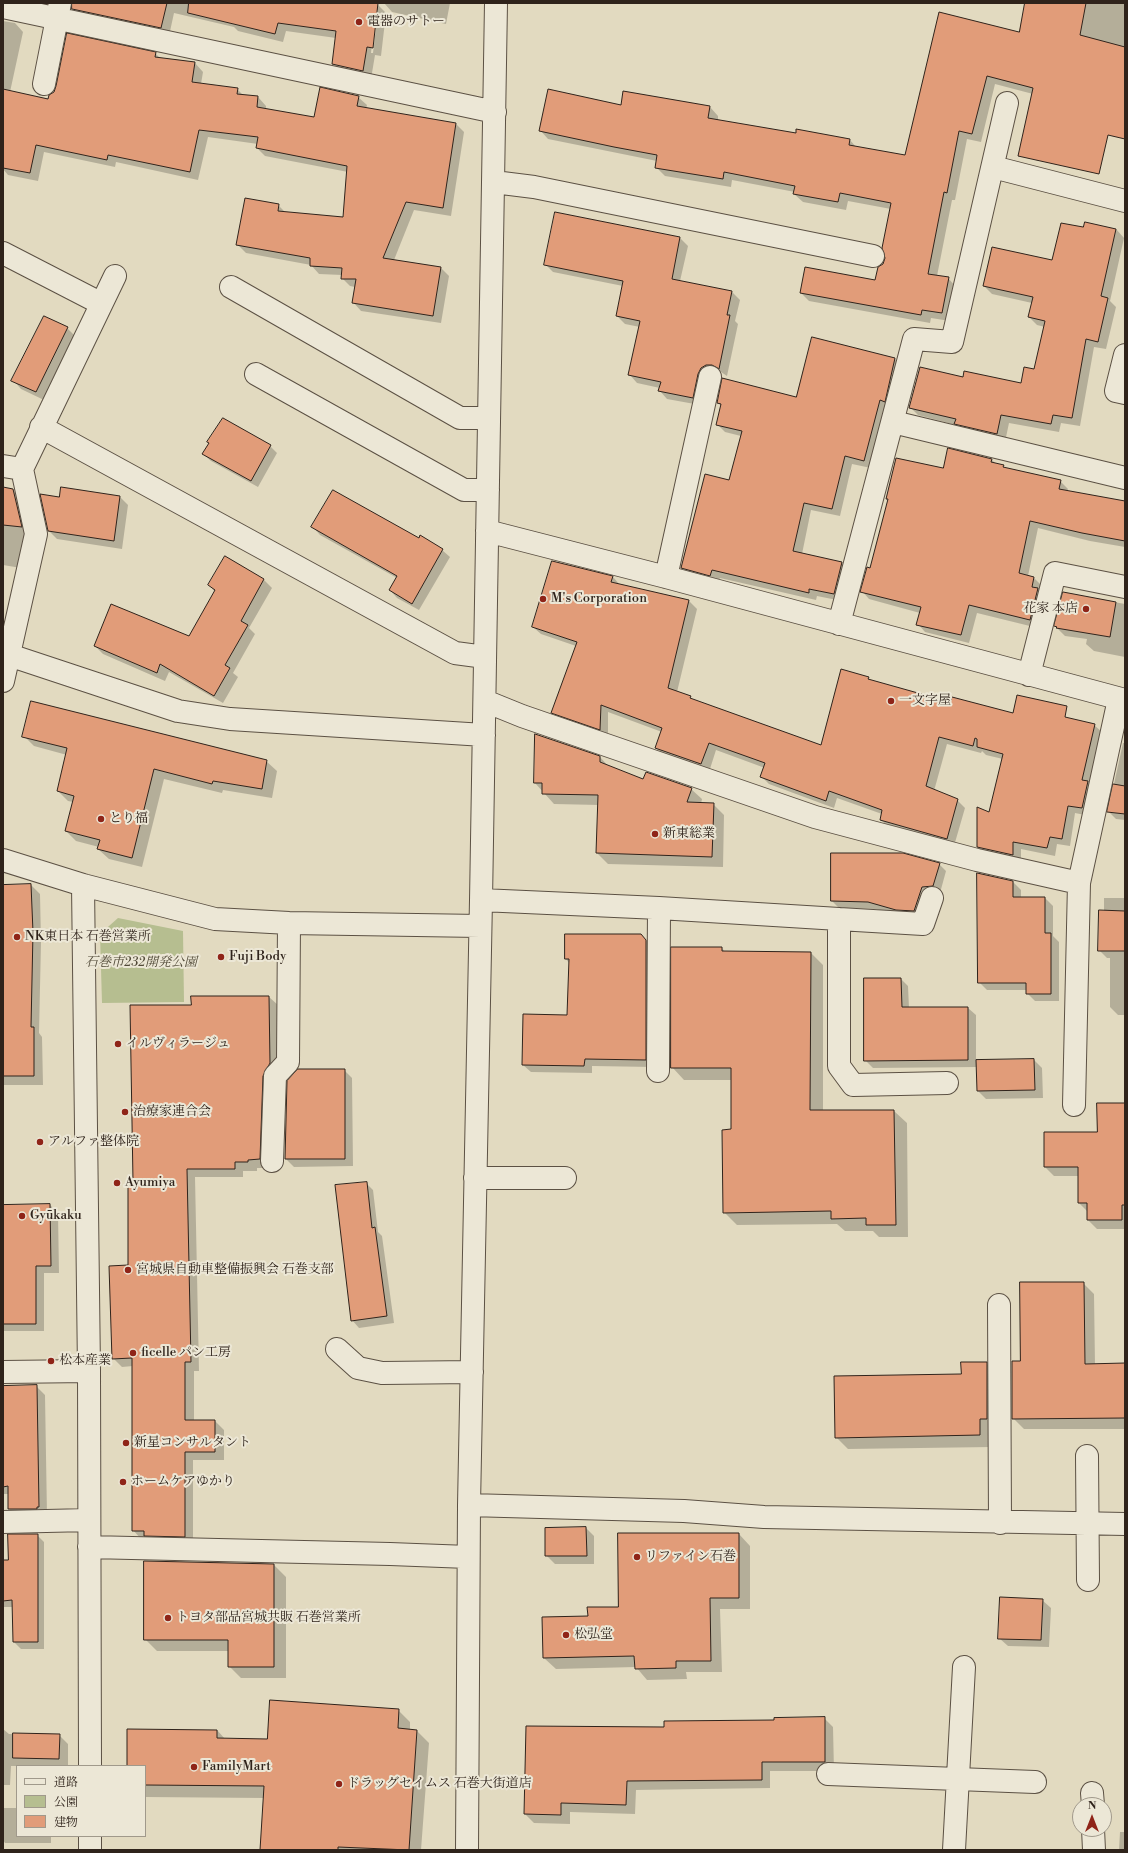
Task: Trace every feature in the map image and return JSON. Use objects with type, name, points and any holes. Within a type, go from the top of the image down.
[{"type":"street","points":[[467,1850],[468,1558],[485,701],[496,3]]},
{"type":"street","points":[[3,7],[59,11],[495,112]]},
{"type":"street","points":[[44,84],[59,11]]},
{"type":"street","points":[[839,624],[914,339],[952,342],[1007,103]]},
{"type":"street","points":[[993,167],[1125,201]]},
{"type":"street","points":[[494,182],[534,187],[873,256]]},
{"type":"street","points":[[3,252],[100,303]]},
{"type":"street","points":[[3,681],[36,534],[12,468],[41,427],[100,303],[115,276]]},
{"type":"street","points":[[231,287],[460,418],[489,418]]},
{"type":"street","points":[[1121,392],[1125,355]]},
{"type":"street","points":[[256,374],[464,490],[488,490]]},
{"type":"street","points":[[666,577],[710,377]]},
{"type":"street","points":[[893,422],[1125,478]]},
{"type":"street","points":[[41,427],[456,653],[485,657]]},
{"type":"street","points":[[487,531],[666,577],[1122,700],[1079,883],[1074,1105]]},
{"type":"street","points":[[1029,675],[1055,573],[1125,587]]},
{"type":"street","points":[[9,655],[178,711],[230,719],[484,736]]},
{"type":"street","points":[[485,701],[522,716],[815,817],[977,860],[1079,883]]},
{"type":"street","points":[[3,860],[83,886],[215,919],[289,923],[480,926]]},
{"type":"street","points":[[83,886],[89,1371],[90,1765]]},
{"type":"street","points":[[481,900],[659,908],[923,924],[932,898]]},
{"type":"street","points":[[658,1071],[659,908]]},
{"type":"street","points":[[839,919],[839,1066],[853,1085],[947,1083]]},
{"type":"street","points":[[272,1161],[274,1076],[288,1062],[289,923]]},
{"type":"street","points":[[475,1178],[565,1178]]},
{"type":"street","points":[[999,1305],[1000,1522]]},
{"type":"street","points":[[337,1349],[358,1368],[382,1373],[472,1372]]},
{"type":"street","points":[[3,1372],[89,1371]]},
{"type":"street","points":[[1087,1456],[1086,1524],[1088,1580]]},
{"type":"street","points":[[469,1505],[684,1511],[764,1517],[1125,1524]]},
{"type":"street","points":[[3,1522],[89,1520]]},
{"type":"street","points":[[89,1547],[398,1554],[468,1558]]},
{"type":"street","points":[[954,1850],[964,1667]]},
{"type":"street","points":[[828,1774],[1035,1782]]},
{"type":"street","points":[[90,1837],[90,1850]]},
{"type":"street","points":[[1093,1837],[1094,1850]]},
{"type":"green space","name":"石巻市232開発公園","points":[[118,918],[183,931],[184,1002],[102,1003],[100,934]]},
{"type":"building","points":[[72,3],[167,3],[161,28],[72,9]]},
{"type":"building","points":[[189,3],[378,3],[373,48],[367,47],[363,71],[332,64],[336,31],[278,23],[275,34],[188,13]]},
{"type":"building","points":[[1025,3],[1086,3],[1080,35],[1125,47],[1125,139],[1108,135],[1099,174],[1018,156],[1033,88],[987,76],[972,134],[959,131],[947,193],[944,192],[928,274],[949,277],[942,313],[922,310],[921,315],[800,293],[805,267],[875,280],[878,267],[883,264],[885,258],[882,248],[891,203],[840,193],[838,202],[793,194],[795,186],[724,172],[723,179],[655,168],[657,155],[539,131],[548,89],[621,105],[623,91],[710,106],[708,118],[796,133],[796,129],[850,139],[849,145],[905,155],[939,12],[1019,32]]},
{"type":"building","points":[[67,33],[156,52],[155,57],[195,62],[192,82],[238,88],[237,94],[258,96],[257,107],[314,117],[320,87],[359,96],[357,106],[456,123],[443,208],[406,202],[383,258],[441,267],[433,316],[352,303],[356,279],[341,279],[342,268],[310,266],[310,258],[236,245],[245,198],[279,204],[278,211],[343,217],[347,166],[256,148],[258,137],[199,130],[190,172],[108,155],[107,160],[36,145],[30,173],[3,168],[3,89],[48,99],[49,95],[54,92],[56,86]]},
{"type":"building","points":[[555,212],[680,237],[672,279],[732,291],[727,315],[730,315],[719,369],[712,365],[706,365],[701,368],[698,374],[693,398],[658,391],[661,382],[628,375],[640,321],[616,316],[623,281],[544,265]]},
{"type":"building","points":[[1085,222],[1116,229],[1101,296],[1108,298],[1098,342],[1086,339],[1072,418],[1053,415],[1051,424],[1001,415],[997,434],[954,424],[956,419],[909,408],[920,367],[963,377],[964,371],[1021,383],[1024,367],[1034,369],[1045,321],[1028,317],[1033,297],[983,286],[992,247],[1052,260],[1061,223],[1083,227]]},
{"type":"building","points":[[44,316],[68,327],[36,392],[11,381]]},
{"type":"building","points":[[812,337],[895,358],[885,402],[880,400],[864,461],[845,456],[832,509],[804,503],[793,551],[842,562],[834,594],[809,589],[809,593],[712,570],[710,576],[681,568],[705,474],[729,480],[742,431],[716,425],[721,404],[717,403],[722,378],[796,397]]},
{"type":"building","points":[[223,418],[271,445],[251,481],[202,454],[209,443],[207,442]]},
{"type":"building","points":[[948,448],[992,459],[991,462],[1004,465],[1003,467],[1061,480],[1059,489],[1125,501],[1125,541],[1030,521],[1019,573],[1034,577],[1032,587],[1038,588],[1030,620],[969,605],[961,635],[916,625],[921,607],[860,592],[867,567],[870,568],[888,499],[886,499],[896,458],[943,468]]},
{"type":"building","points":[[3,487],[13,489],[22,527],[3,525]]},
{"type":"building","points":[[61,487],[120,496],[114,541],[48,531],[40,494],[59,497]]},
{"type":"building","points":[[333,490],[419,538],[420,535],[443,549],[412,604],[389,590],[397,576],[311,527]]},
{"type":"building","points":[[225,556],[264,579],[241,621],[248,625],[225,665],[230,668],[214,696],[160,664],[157,673],[94,646],[111,604],[189,636],[215,590],[208,585]]},
{"type":"building","points":[[552,561],[613,576],[611,582],[689,600],[668,688],[691,696],[690,698],[821,745],[841,669],[869,677],[868,679],[950,702],[952,697],[1013,713],[1017,695],[1067,706],[1065,717],[1095,724],[1082,780],[1088,781],[1082,808],[1068,806],[1062,839],[1050,837],[1047,848],[1013,842],[1013,855],[977,847],[977,807],[989,812],[1003,754],[977,747],[977,739],[975,738],[973,746],[939,737],[926,786],[958,799],[947,839],[880,820],[882,810],[829,791],[826,801],[760,777],[765,763],[709,743],[701,764],[655,748],[662,728],[601,705],[600,730],[551,713],[577,642],[532,627]]},
{"type":"building","points":[[1063,592],[1116,602],[1110,637],[1056,628],[1057,627],[1054,626]]},
{"type":"building","points":[[31,701],[267,760],[262,789],[213,781],[212,784],[154,769],[132,858],[97,849],[100,840],[65,831],[74,796],[57,791],[67,748],[22,737]]},
{"type":"building","points":[[535,734],[600,756],[600,762],[643,779],[646,772],[692,788],[687,802],[714,803],[712,857],[596,853],[598,795],[542,794],[542,783],[534,783]]},
{"type":"building","points":[[1113,784],[1125,786],[1125,814],[1107,812]]},
{"type":"building","points":[[831,853],[903,853],[940,863],[933,886],[922,887],[914,911],[896,910],[868,902],[831,901]]},
{"type":"building","points":[[977,873],[1013,881],[1013,897],[1045,897],[1045,933],[1051,933],[1051,994],[1026,994],[1026,983],[978,983]]},
{"type":"building","points":[[31,884],[33,932],[31,1027],[34,1027],[34,1076],[3,1076],[3,885]]},
{"type":"building","points":[[1099,910],[1125,911],[1125,951],[1098,951]]},
{"type":"building","points":[[565,934],[641,934],[646,940],[646,1060],[585,1059],[584,1066],[522,1065],[523,1014],[567,1015],[569,959],[565,959]]},
{"type":"building","points":[[671,947],[722,947],[722,951],[811,952],[810,1110],[894,1110],[896,1225],[866,1225],[866,1218],[831,1219],[831,1211],[723,1213],[722,1130],[731,1129],[731,1068],[671,1068]]},
{"type":"building","points":[[864,978],[901,978],[902,1007],[968,1007],[968,1060],[864,1061]]},
{"type":"building","points":[[191,996],[269,996],[270,1063],[263,1076],[260,1159],[248,1160],[248,1162],[235,1162],[235,1169],[187,1169],[191,1362],[185,1362],[185,1420],[215,1420],[215,1452],[185,1452],[185,1537],[144,1536],[144,1531],[132,1531],[132,1358],[112,1359],[109,1266],[128,1265],[128,1181],[133,1181],[130,1005],[191,1005]]},
{"type":"building","points":[[1034,1059],[1035,1090],[977,1091],[976,1060]]},
{"type":"building","points":[[298,1069],[345,1069],[345,1159],[285,1159],[287,1081]]},
{"type":"building","points":[[1097,1103],[1125,1103],[1125,1205],[1122,1205],[1122,1220],[1087,1220],[1087,1203],[1078,1203],[1078,1167],[1044,1167],[1044,1132],[1097,1132]]},
{"type":"building","points":[[367,1182],[372,1228],[375,1227],[387,1316],[351,1321],[335,1185]]},
{"type":"building","points":[[50,1204],[51,1266],[36,1266],[36,1324],[3,1324],[3,1205]]},
{"type":"building","points":[[1020,1282],[1084,1282],[1085,1364],[1125,1363],[1125,1418],[1012,1419],[1012,1361],[1020,1361]]},
{"type":"building","points":[[961,1362],[987,1362],[987,1419],[980,1419],[980,1435],[835,1438],[834,1376],[961,1374]]},
{"type":"building","points":[[37,1385],[39,1507],[37,1507],[37,1509],[8,1509],[8,1486],[3,1487],[3,1386]]},
{"type":"building","points":[[586,1527],[587,1556],[545,1556],[545,1528]]},
{"type":"building","points":[[618,1533],[739,1533],[739,1598],[710,1598],[711,1661],[676,1661],[676,1668],[635,1669],[634,1656],[543,1658],[542,1617],[588,1616],[587,1607],[618,1607]]},
{"type":"building","points":[[8,1534],[38,1534],[38,1642],[13,1642],[12,1600],[3,1601],[3,1560],[8,1560]]},
{"type":"building","points":[[144,1561],[274,1564],[274,1667],[228,1667],[228,1640],[144,1640]]},
{"type":"building","points":[[1000,1597],[1043,1599],[1041,1640],[998,1639]]},
{"type":"building","points":[[270,1700],[399,1709],[398,1728],[417,1730],[409,1850],[338,1847],[338,1850],[260,1850],[264,1786],[146,1785],[146,1765],[127,1765],[127,1729],[217,1730],[217,1738],[267,1739]]},
{"type":"building","points":[[825,1717],[825,1762],[762,1762],[762,1780],[627,1781],[626,1805],[561,1803],[561,1815],[524,1814],[526,1726],[664,1727],[664,1721],[774,1720],[774,1718]]},
{"type":"building","points":[[13,1733],[60,1734],[59,1759],[13,1758]]},
{"type":"place","name":"電器のサトー","points":[[359,22]]},
{"type":"place","name":"M's Corporation","points":[[543,599]]},
{"type":"place","name":"花家 本店","points":[[1086,609]]},
{"type":"place","name":"一文字屋","points":[[891,701]]},
{"type":"place","name":"とり福","points":[[101,819]]},
{"type":"place","name":"新東総業","points":[[655,834]]},
{"type":"place","name":"NK東日本 石巻営業所","points":[[17,937]]},
{"type":"place","name":"Fuji Body","points":[[221,957]]},
{"type":"place","name":"イルヴィラージュ","points":[[118,1044]]},
{"type":"place","name":"治療家連合会","points":[[125,1112]]},
{"type":"place","name":"アルファ整体院","points":[[40,1142]]},
{"type":"place","name":"Ayumiya","points":[[117,1183]]},
{"type":"place","name":"Gyūkaku","points":[[22,1216]]},
{"type":"place","name":"宮城県自動車整備振興会 石巻支部","points":[[128,1270]]},
{"type":"place","name":"ficelle パン工房","points":[[133,1353]]},
{"type":"place","name":"松本産業","points":[[51,1361]]},
{"type":"place","name":"新星コンサルタント","points":[[126,1443]]},
{"type":"place","name":"ホームケアゆかり","points":[[123,1482]]},
{"type":"place","name":"リファイン石巻","points":[[637,1557]]},
{"type":"place","name":"トヨタ部品宮城共販 石巻営業所","points":[[168,1618]]},
{"type":"place","name":"松弘堂","points":[[566,1635]]},
{"type":"place","name":"FamilyMart","points":[[194,1767]]},
{"type":"place","name":"ドラッグセイムス 石巻大街道店","points":[[339,1784]]}]
